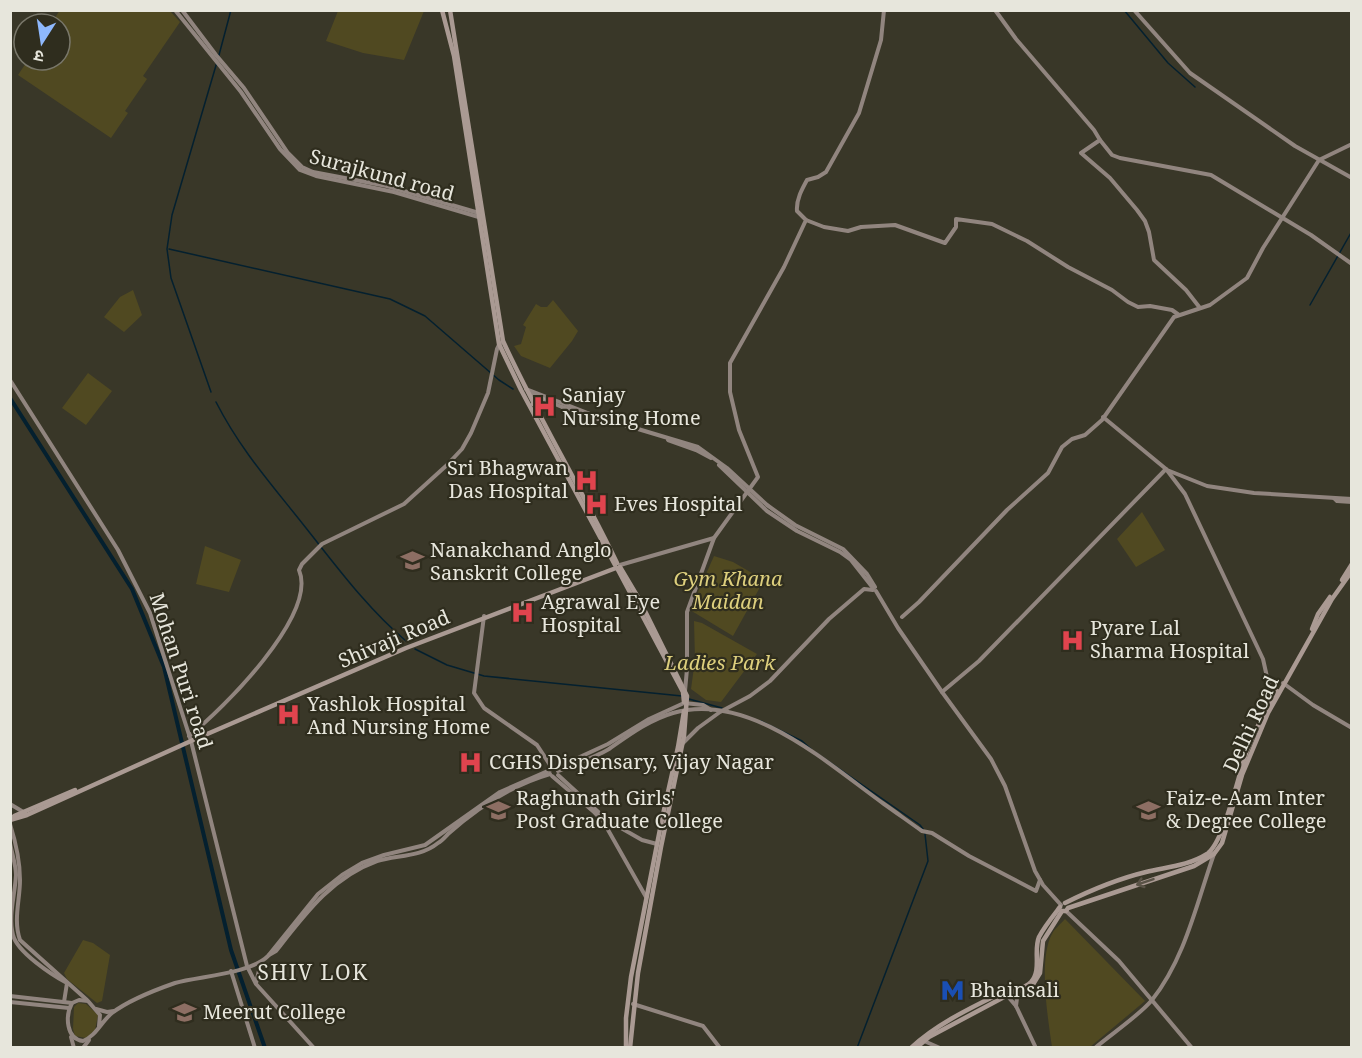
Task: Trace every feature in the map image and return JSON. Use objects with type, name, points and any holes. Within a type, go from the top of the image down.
[{"type":"main road","points":[[442,10],[466,122]]},
{"type":"main road","points":[[452,10],[466,122],[501,343],[617,566],[639,599],[685,697],[682,744],[631,977],[626,1018],[628,1047]]},
{"type":"main road","points":[[523,389],[617,566]]},
{"type":"main road","points":[[533,404],[543,399]]},
{"type":"main road","name":"Delhi Road","points":[[1212,853],[1247,751],[1303,648],[1318,614],[1352,564]]},
{"type":"main road","name":"Shivaji Road","points":[[10,821],[188,740],[406,648],[617,566]]},
{"type":"main road","points":[[628,1047],[657,844],[685,710]]},
{"type":"main road","name":"Delhi Road","points":[[1212,853],[1222,843],[1259,728]]},
{"type":"main road","points":[[1064,908],[1194,866],[1212,853]]},
{"type":"main road","points":[[911,1047],[938,1027],[1006,994],[1018,991],[1030,983],[1035,976],[1040,937],[1064,908],[1095,888],[1145,872],[1192,862],[1212,853]]},
{"type":"main road","points":[[916,1047],[923,1040],[1006,994]]},
{"type":"street","points":[[175,10],[215,57]]},
{"type":"street","points":[[182,10],[215,57]]},
{"type":"street","points":[[884,10],[881,40],[859,113],[826,172],[807,180],[796,206],[797,211],[806,220],[824,227],[848,231],[861,227],[895,225],[945,243],[956,227],[956,219],[992,224],[1027,241],[1138,307],[1150,306],[1172,310],[1179,315]]},
{"type":"street","points":[[995,10],[1016,39],[1094,130],[1112,155],[1211,175],[1352,264]]},
{"type":"street","points":[[1134,10],[1190,73],[1295,146],[1352,178]]},
{"type":"street","name":"Surajkund road","points":[[215,57],[287,158],[300,170],[414,196],[480,215]]},
{"type":"street","points":[[1100,140],[1081,153],[1110,178],[1137,210],[1149,232],[1154,260],[1186,290],[1200,308]]},
{"type":"street","points":[[902,618],[1007,510],[1048,473],[1062,447],[1072,439],[1085,435],[1103,417],[1174,317],[1210,305],[1247,278],[1263,248],[1319,160],[1352,144]]},
{"type":"street","points":[[685,697],[688,648],[687,612],[714,538],[758,477],[739,430],[730,392],[730,363],[784,267],[806,220]]},
{"type":"street","points":[[188,740],[230,699],[271,650],[288,623],[301,592],[303,579],[299,570],[302,564],[320,546],[404,504],[462,449],[488,393],[496,350],[501,343]]},
{"type":"street","name":"Mohan Puri road","points":[[10,380],[118,550],[146,604],[188,740],[247,966],[256,984],[314,1047]]},
{"type":"street","points":[[523,389],[587,416],[696,450],[719,465],[749,490]]},
{"type":"street","points":[[523,389],[598,417],[698,447],[727,468],[762,504],[797,531],[840,552],[851,560],[874,589],[898,628],[993,763],[1005,786],[1040,880],[1064,908],[1119,961],[1192,1047]]},
{"type":"street","points":[[1103,417],[1166,470],[1185,494],[1263,659],[1269,686],[1276,697]]},
{"type":"street","points":[[1166,470],[1207,486],[1254,494],[1334,498],[1337,501],[1352,500]]},
{"type":"street","points":[[942,692],[979,661],[1166,470]]},
{"type":"street","points":[[617,566],[714,538]]},
{"type":"street","points":[[682,744],[698,728],[720,712],[750,696],[770,681],[829,619],[864,589],[874,589]]},
{"type":"street","points":[[485,617],[474,693],[484,708],[537,745],[554,772],[603,821],[649,898]]},
{"type":"street","points":[[1284,683],[1312,705],[1352,728]]},
{"type":"street","points":[[685,697],[711,711]]},
{"type":"street","points":[[554,772],[608,744],[685,697]]},
{"type":"street","points":[[83,1047],[114,1011],[132,1001],[175,983],[233,971],[261,961],[268,956],[318,894],[362,863],[425,845],[500,792],[607,750],[650,722],[685,710],[731,713],[770,726],[802,744],[922,831],[928,832],[1036,891],[1040,880]]},
{"type":"street","points":[[554,772],[607,820],[642,840],[657,844]]},
{"type":"street","points":[[10,804],[26,814]]},
{"type":"street","points":[[10,821],[19,858],[17,919],[20,940],[95,1008],[100,1018],[99,1026]]},
{"type":"street","points":[[10,843],[16,872],[12,915],[13,938],[21,951],[67,983]]},
{"type":"street","points":[[1095,1047],[1152,1001],[1171,969],[1184,939],[1212,853]]},
{"type":"street","points":[[256,984],[261,961]]},
{"type":"street","points":[[233,971],[255,1047]]},
{"type":"street","points":[[64,1002],[67,983]]},
{"type":"street","points":[[1016,1006],[1018,991]]},
{"type":"street","points":[[1006,994],[1016,1006],[1036,1047]]},
{"type":"street","points":[[10,996],[72,1003],[79,1000],[88,1001]]},
{"type":"street","points":[[10,1002],[69,1008]]},
{"type":"street","points":[[72,1003],[69,1008],[68,1024],[74,1047]]},
{"type":"street","points":[[633,1004],[703,1026],[720,1047]]},
{"type":"street","points":[[95,1008],[107,1012],[114,1011]]},
{"type":"street","points":[[71,1035],[80,1041],[91,1037]]},
{"type":"street","points":[[923,1040],[940,1047]]},
{"type":"green space","points":[[60,10],[170,11],[180,22],[143,76],[147,79],[125,111],[128,113],[111,138],[18,75],[20,72],[72,72],[72,12],[59,12]]},
{"type":"green space","points":[[338,10],[424,11],[404,60],[363,53],[326,41]]},
{"type":"green space","points":[[133,290],[142,315],[124,332],[104,317],[120,297]]},
{"type":"green space","points":[[553,300],[578,331],[550,368],[521,356],[514,346],[521,344],[526,327],[523,325],[536,304],[547,307]]},
{"type":"green space","points":[[88,373],[112,391],[86,425],[62,408]]},
{"type":"green space","points":[[1142,512],[1165,550],[1136,567],[1117,539]]},
{"type":"green space","points":[[205,546],[241,560],[229,592],[196,584]]},
{"type":"green space","name":"Gym Khana Maidan","points":[[714,556],[733,562],[764,580],[733,636],[690,610]]},
{"type":"green space","name":"Ladies Park","points":[[694,621],[702,623],[757,654],[721,702],[706,700],[691,689],[695,660]]},
{"type":"green space","points":[[1065,919],[1145,1001],[1090,1047],[1052,1047],[1045,989],[1046,958],[1052,934]]},
{"type":"green space","points":[[83,940],[93,943],[110,955],[102,1001],[97,1003],[67,979],[64,973]]},
{"type":"green space","points":[[78,1003],[86,1004],[98,1015],[95,1030],[86,1038],[75,1036],[73,1029],[74,1007]]},
{"type":"waterway","points":[[219,55],[231,10]]},
{"type":"waterway","points":[[1124,10],[1168,63],[1195,87]]},
{"type":"waterway","points":[[211,392],[171,278],[167,249],[172,215],[217,62]]},
{"type":"waterway","points":[[1310,305],[1352,231]]},
{"type":"waterway","points":[[169,249],[390,299],[425,316],[499,380],[513,389]]},
{"type":"waterway","points":[[10,398],[132,589],[164,667],[231,950],[265,1048]]},
{"type":"waterway","points":[[216,402],[236,436],[270,483],[353,587],[406,641]]},
{"type":"waterway","points":[[415,649],[447,665],[484,676],[682,696]]},
{"type":"waterway","points":[[689,699],[722,708]]},
{"type":"waterway","points":[[761,721],[802,741],[811,749]]},
{"type":"waterway","points":[[815,752],[923,829]]},
{"type":"waterway","points":[[857,1048],[928,861],[925,834]]},
{"type":"place","name":"Sanjay Nursing Home","points":[[544,407]]},
{"type":"place","name":"Sri Bhagwan Das Hospital","points":[[586,480]]},
{"type":"place","name":"Eves Hospital","points":[[596,504]]},
{"type":"place","name":"Nanakchand Anglo Sanskrit College","points":[[412,561]]},
{"type":"place","name":"Agrawal Eye Hospital","points":[[523,613]]},
{"type":"place","name":"Pyare Lal Sharma Hospital","points":[[1072,640]]},
{"type":"place","name":"Yashlok Hospital And Nursing Home","points":[[289,715]]},
{"type":"place","name":"CGHS Dispensary, Vijay Nagar","points":[[471,762]]},
{"type":"place","name":"Raghunath Girls' Post Graduate College","points":[[498,810]]},
{"type":"place","name":"Faiz-e-Aam Inter & Degree College","points":[[1148,810]]},
{"type":"place","name":"Bhainsali","points":[[952,990]]},
{"type":"place","name":"Meerut College","points":[[185,1012]]},
{"type":"district","name":"SHIV LOK","points":[[313,973]]}]
